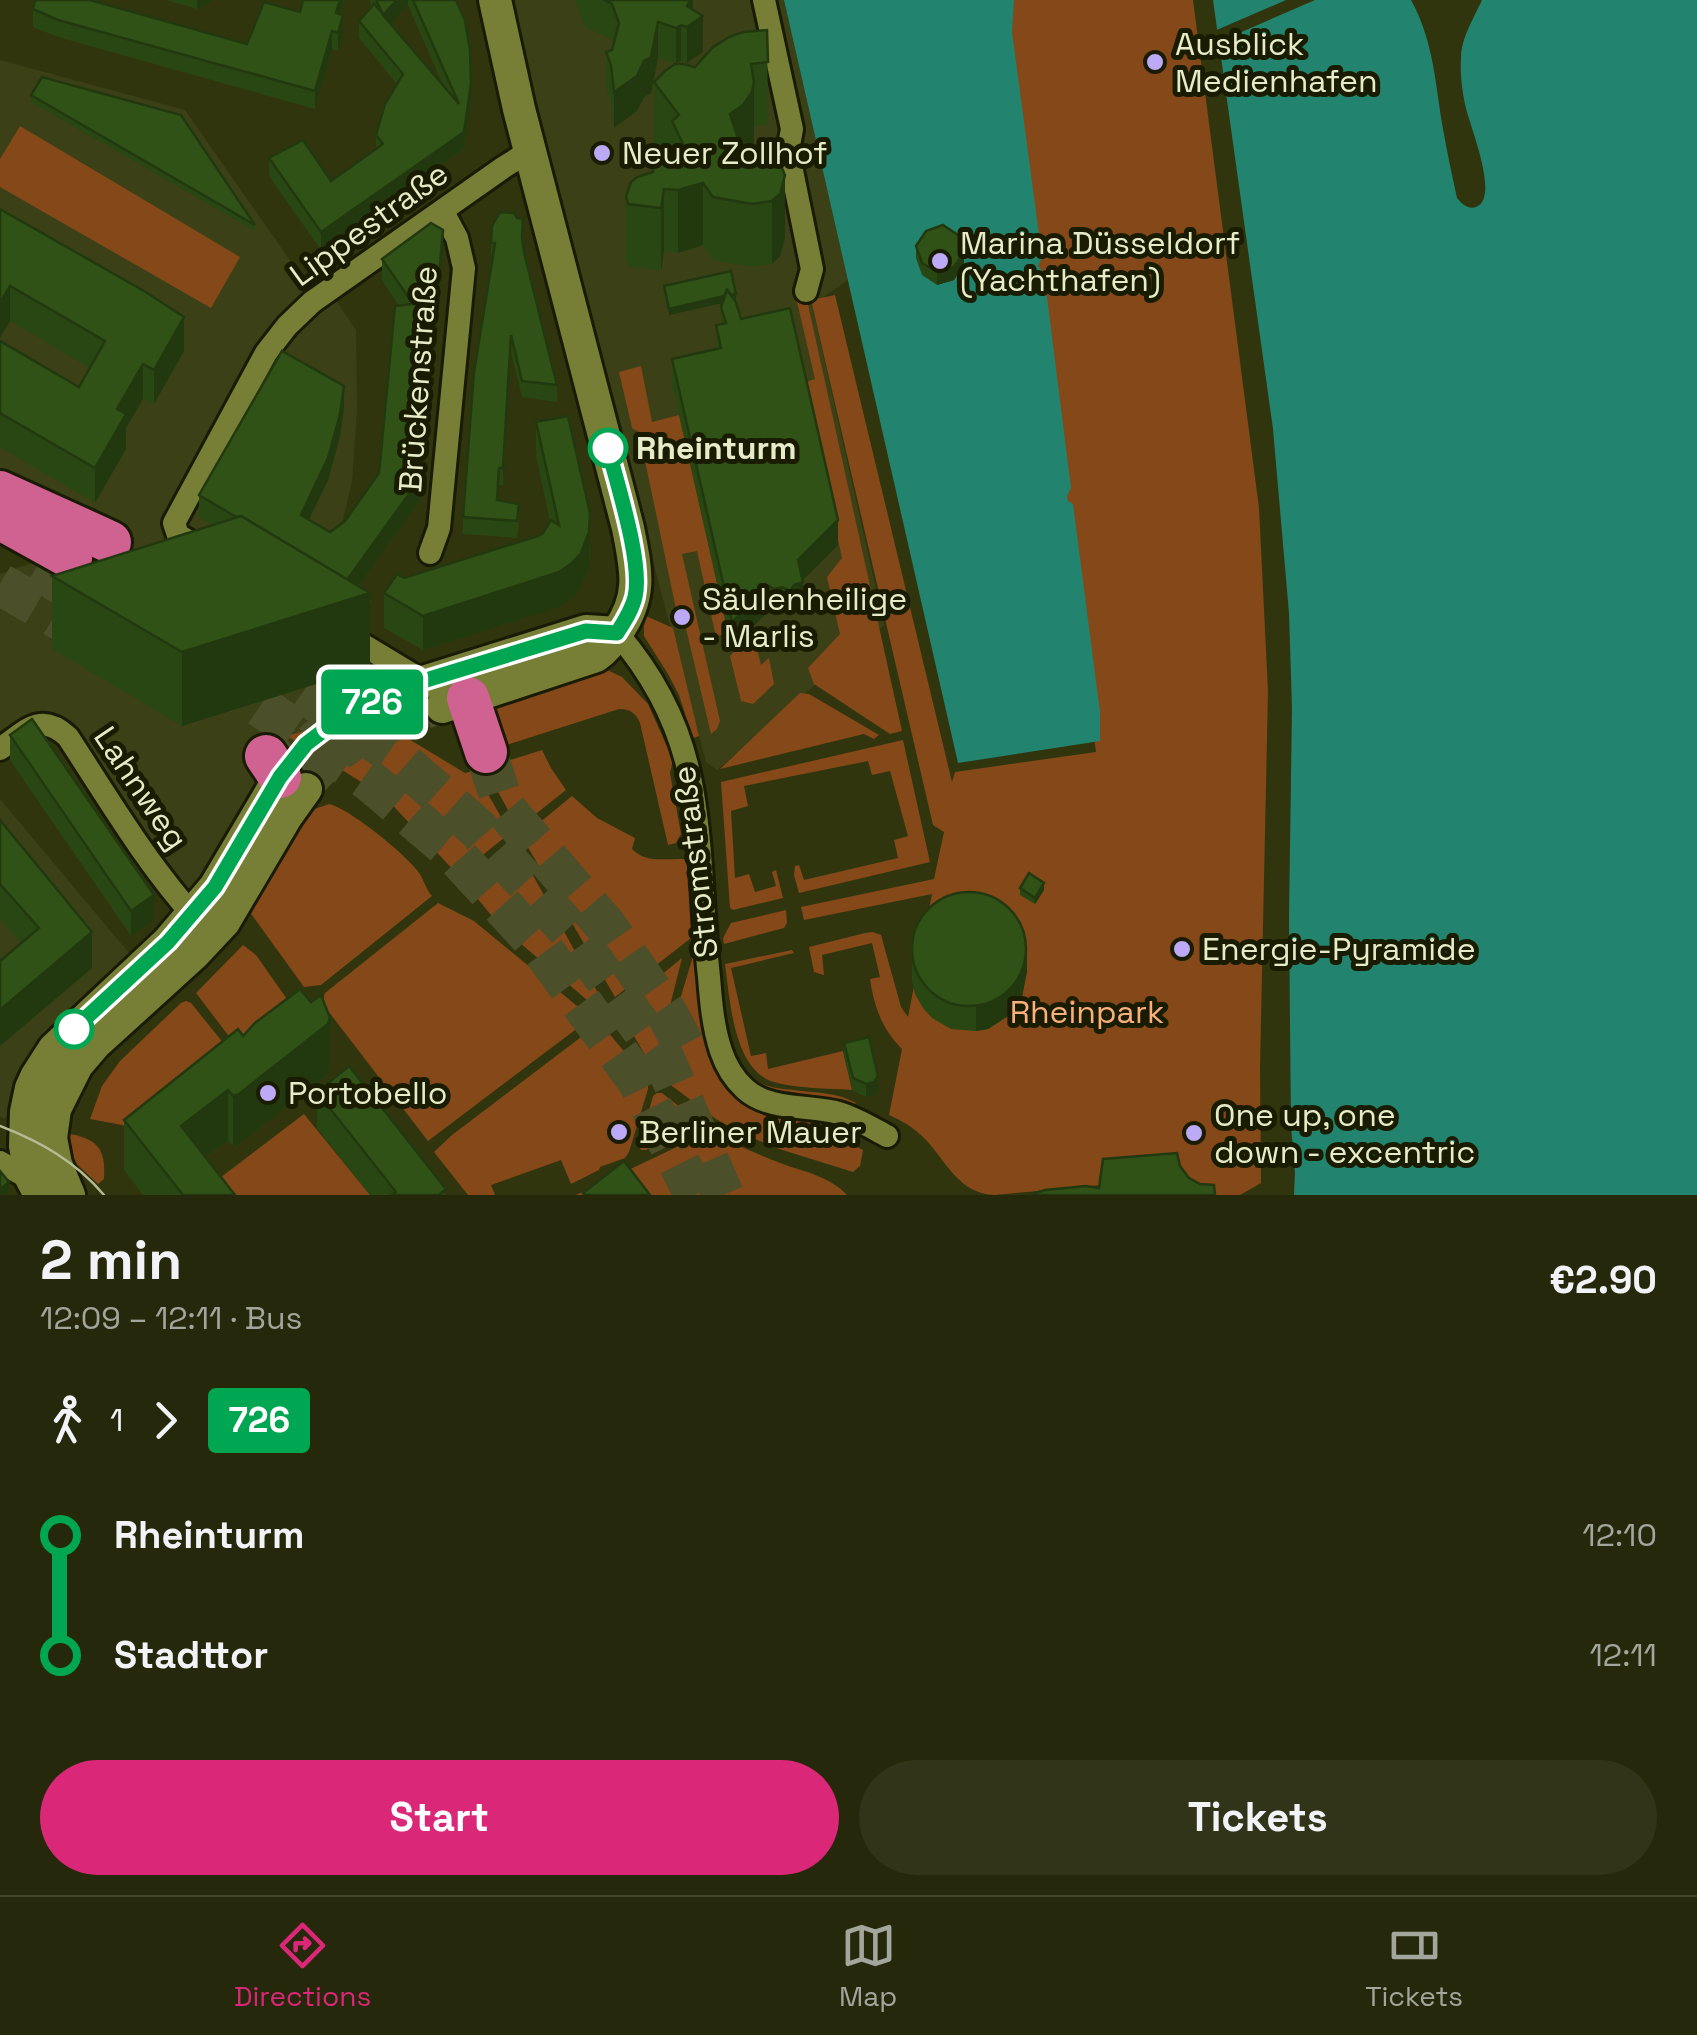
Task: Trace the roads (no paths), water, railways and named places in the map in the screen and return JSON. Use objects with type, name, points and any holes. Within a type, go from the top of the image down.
[{"type":"highway","points":[[0,492],[110,542]]},
{"type":"highway","points":[[0,519],[35,558]]},
{"type":"highway","points":[[434,691],[486,752]]},
{"type":"street","points":[[322,620],[434,691],[596,656],[617,633],[635,599],[636,570],[628,528],[495,0]]},
{"type":"street","points":[[764,0],[792,129],[788,151],[812,269],[806,291]]},
{"type":"street","name":"Lippestraße","points":[[226,563],[178,535],[174,523],[266,353],[312,302],[530,151]]},
{"type":"street","name":"Brückenstraße","points":[[430,553],[439,528],[464,268],[458,238],[443,212]]},
{"type":"street","name":"Stromstraße","points":[[617,633],[661,694],[692,785],[712,1006],[722,1055],[733,1077],[748,1093],[766,1100],[842,1114],[887,1136]]},
{"type":"street","name":"Lahnweg","points":[[0,749],[39,724],[51,724],[60,730],[145,854],[202,924]]},
{"type":"street","points":[[42,1190],[25,1146],[31,1088],[77,1064],[193,956],[224,873],[284,774]]},
{"type":"street","points":[[53,1078],[51,1138],[56,1164],[69,1195]]},
{"type":"street","points":[[0,1148],[16,1133],[26,1112]]},
{"type":"street","points":[[0,1162],[42,1190]]},
{"type":"water","points":[[784,0],[1014,0],[1012,32],[1042,257],[1038,266],[1044,273],[1071,488],[1067,496],[1073,504],[1100,712],[1100,741],[958,763]]},
{"type":"water","points":[[1213,0],[1411,0],[1429,47],[1457,198],[1473,208],[1483,201],[1484,175],[1465,104],[1461,63],[1466,36],[1482,0],[1697,0],[1697,1195],[1294,1195],[1289,613],[1273,429]]},
{"type":"tunnel","points":[[36,568],[99,607]]},
{"type":"tunnel","points":[[0,584],[99,642]]},
{"type":"tunnel","points":[[289,649],[375,700]]},
{"type":"tunnel","points":[[250,658],[393,754],[478,829],[575,937],[663,1057],[723,1195]]},
{"type":"tunnel","points":[[207,672],[370,781],[452,851],[542,949],[639,1082],[695,1195]]},
{"type":"tunnel","points":[[280,777],[326,727],[404,688]]},
{"type":"tunnel","points":[[306,789],[350,747],[442,707]]},
{"type":"tunnel","points":[[486,752],[504,808],[605,925],[666,1012],[687,1051]]},
{"type":"tram line","points":[[0,1126],[56,1154],[104,1195]]},
{"type":"place","name":"Ausblick Medienhafen","points":[[1155,62]]},
{"type":"place","name":"Neuer Zollhof","points":[[602,153]]},
{"type":"place","name":"Marina Düsseldorf (Yachthafen)","points":[[940,261]]},
{"type":"place","name":"Rheinturm","points":[[608,448]]},
{"type":"place","name":"Säulenheilige - Marlis","points":[[682,617]]},
{"type":"place","name":"Energie-Pyramide","points":[[1182,949]]},
{"type":"place","name":"Portobello","points":[[268,1093]]},
{"type":"place","name":"Berliner Mauer","points":[[619,1132]]},
{"type":"place","name":"One up, one down - excentric","points":[[1194,1133]]},
{"type":"park label","name":"Rheinpark","points":[[1087,1012]]}]
